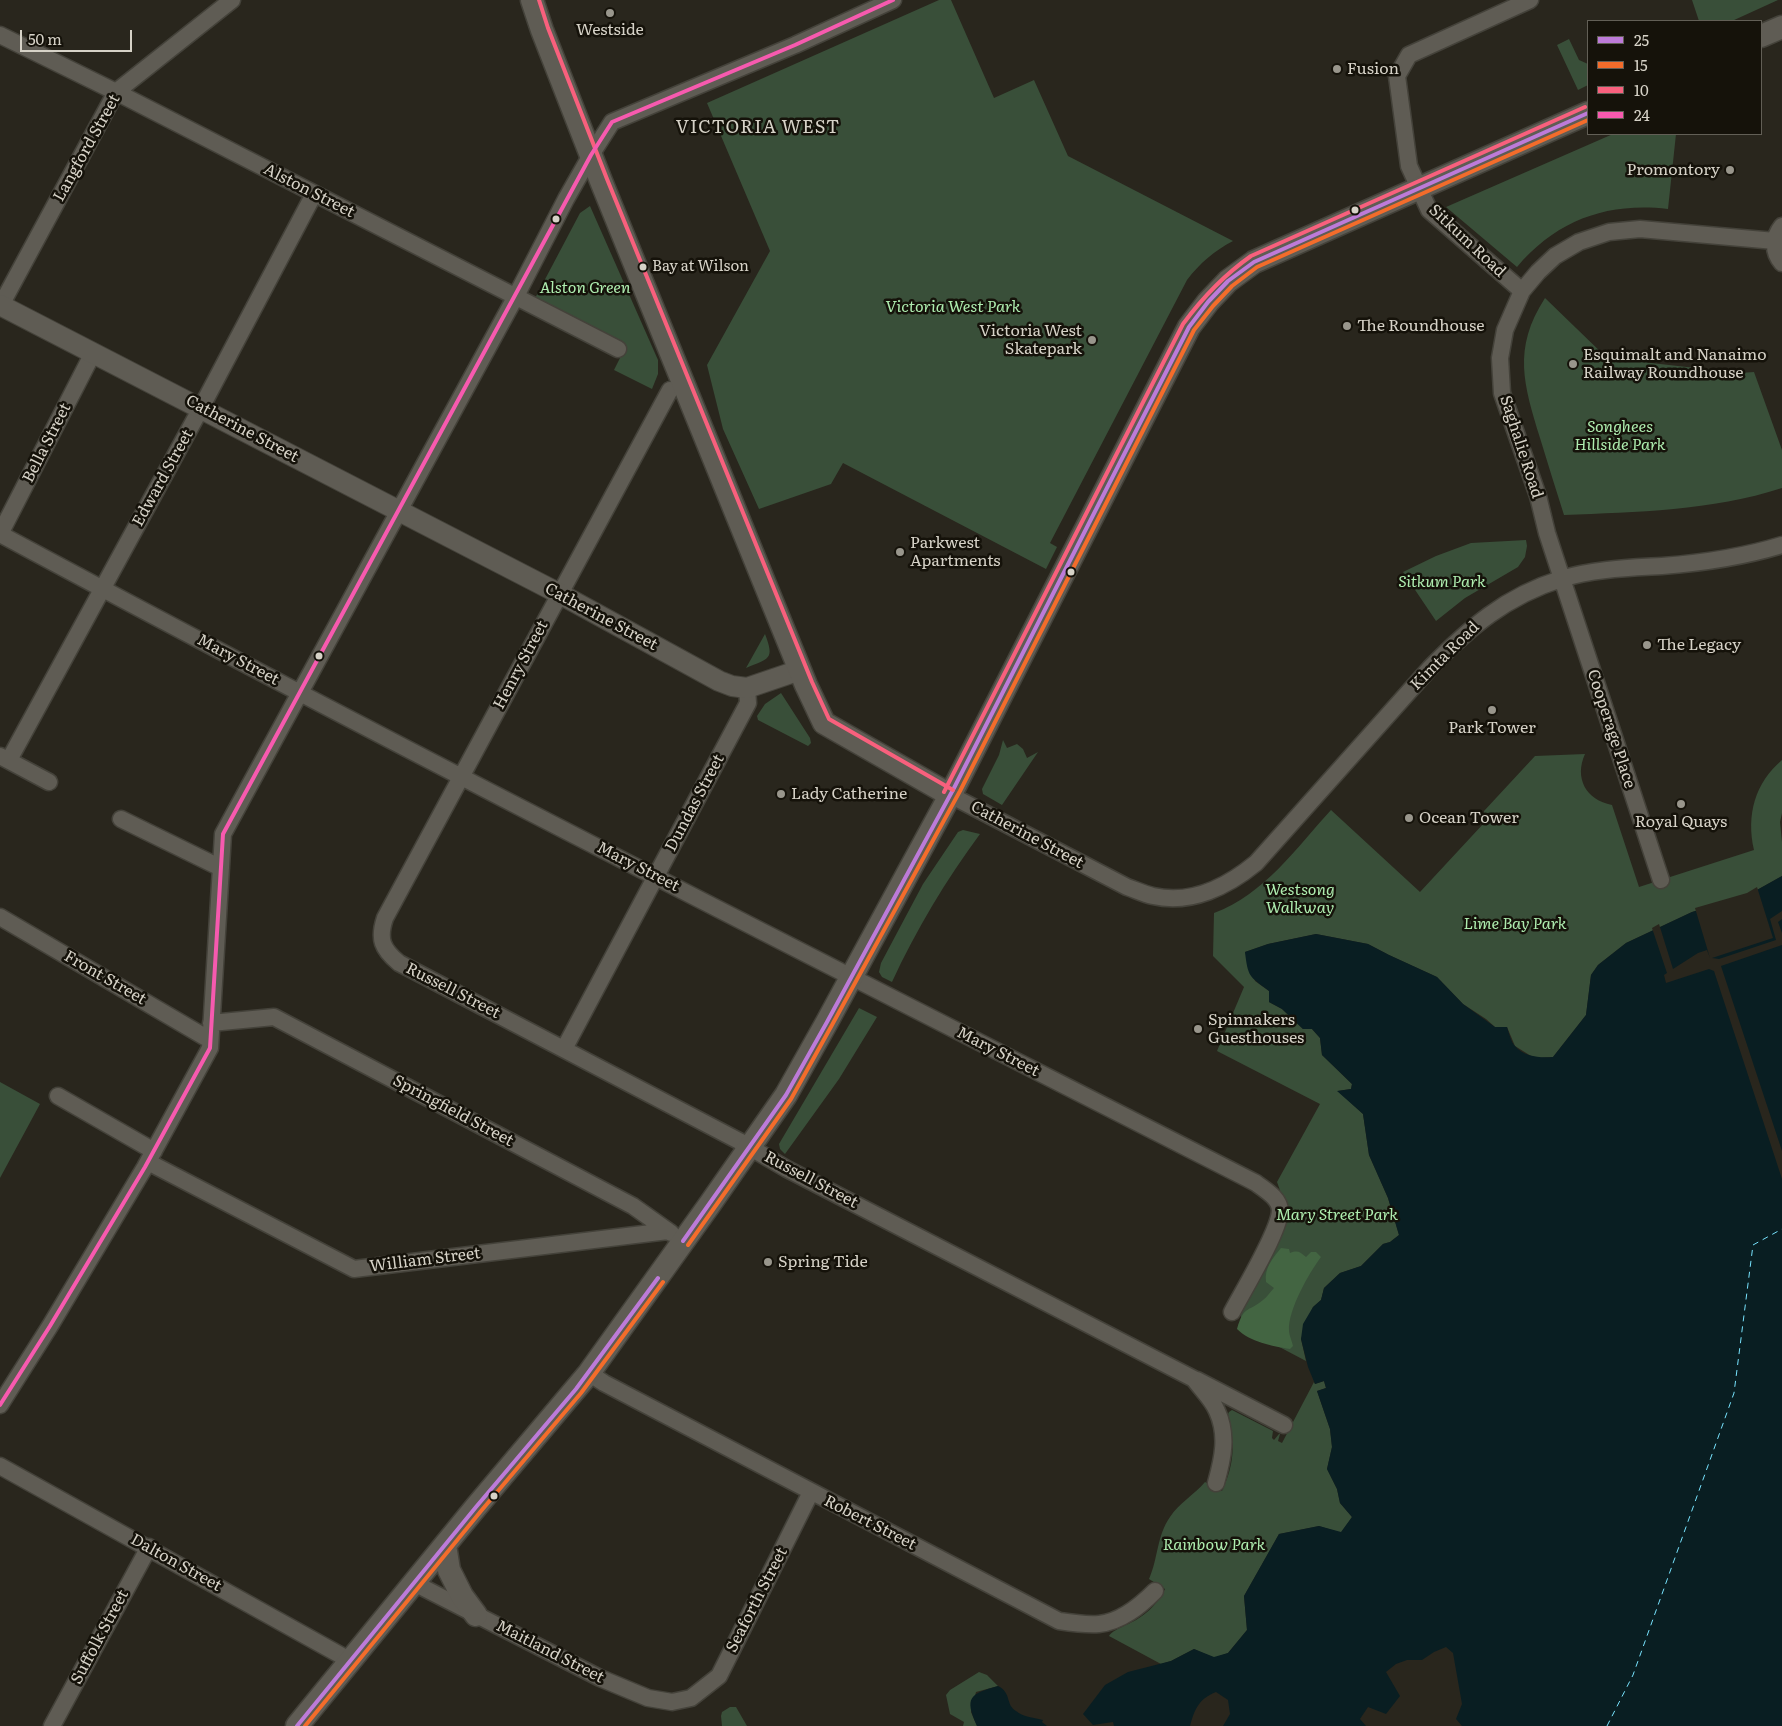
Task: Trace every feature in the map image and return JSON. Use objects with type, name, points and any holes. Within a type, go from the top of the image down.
[{"type":"main road","name":"Catherine Street","points":[[532,0],[591,155],[800,670],[824,723],[950,795]]},
{"type":"main road","points":[[1762,36],[1782,27]]},
{"type":"main road","points":[[297,1726],[589,1373],[676,1236],[750,1147],[786,1096],[950,795],[1185,335],[1208,302],[1228,281],[1254,262],[1587,113]]},
{"type":"main road","points":[[445,1545],[449,1570],[462,1596],[476,1615]]},
{"type":"street","name":"Langford Street","points":[[0,306],[116,92],[232,0]]},
{"type":"street","points":[[0,1405],[50,1326],[151,1157],[210,1048],[224,834],[591,155],[612,122],[795,45],[892,0]]},
{"type":"street","name":"Sitkum Road","points":[[1522,291],[1429,210],[1410,166],[1396,76],[1408,55],[1530,0]]},
{"type":"street","name":"Alston Street","points":[[0,35],[116,92],[618,349]]},
{"type":"street","name":"Edward Street","points":[[5,758],[102,589],[201,408],[314,194]]},
{"type":"street","points":[[1782,226],[1777,232],[1775,242],[1775,251],[1782,263]]},
{"type":"street","name":"Saghalie Road","points":[[1562,579],[1538,496],[1502,393],[1500,358],[1505,330],[1522,291],[1555,256],[1580,242],[1609,232],[1640,229],[1775,242]]},
{"type":"street","name":"Catherine Street","points":[[0,306],[560,594],[719,681],[732,686],[747,688]]},
{"type":"street","name":"Bella Street","points":[[0,534],[93,353]]},
{"type":"street","name":"Henry Street","points":[[382,944],[381,930],[385,918],[670,390]]},
{"type":"street","name":"Mary Street","points":[[0,534],[300,693],[1256,1183],[1276,1198],[1280,1210],[1275,1231],[1232,1312]]},
{"type":"street","name":"Kimta Road","points":[[1180,898],[1205,893],[1229,883],[1256,863],[1456,641],[1479,621],[1507,603],[1534,589],[1562,579],[1592,572],[1706,561],[1782,546]]},
{"type":"street","name":"Cooperage Place","points":[[1562,579],[1661,880]]},
{"type":"street","points":[[747,688],[800,670]]},
{"type":"street","name":"Dundas Street","points":[[564,1048],[748,703],[747,688]]},
{"type":"street","points":[[5,758],[49,782]]},
{"type":"street","name":"Catherine Street","points":[[950,795],[1127,887],[1154,896],[1180,898]]},
{"type":"street","points":[[121,819],[222,868]]},
{"type":"street","name":"Front Street","points":[[0,917],[211,1032]]},
{"type":"street","name":"Russell Street","points":[[382,944],[389,955],[399,964],[564,1048],[787,1168],[1284,1425]]},
{"type":"street","name":"Springfield Street","points":[[211,1032],[274,1017],[633,1206],[676,1236]]},
{"type":"street","name":"William Street","points":[[58,1096],[151,1157],[354,1269],[676,1236]]},
{"type":"street","name":"Robert Street","points":[[589,1373],[604,1383],[811,1492],[1060,1621],[1100,1624],[1118,1618],[1138,1607],[1155,1591]]},
{"type":"street","name":"Russell Street","points":[[1194,1379],[1217,1410],[1223,1430],[1224,1456],[1216,1483]]},
{"type":"street","name":"Dalton Street","points":[[0,1466],[351,1661]]},
{"type":"street","name":"Seaforth Street","points":[[691,1698],[718,1676],[811,1492]]},
{"type":"street","name":"Suffolk Street","points":[[52,1726],[148,1547]]},
{"type":"street","name":"Maitland Street","points":[[414,1583],[600,1678],[648,1698],[672,1702],[691,1698]]},
{"type":"green space","name":"Victoria West Park","points":[[939,0],[951,0],[994,98],[1034,80],[1068,156],[1233,241],[1208,258],[1187,280],[1050,543],[1057,547],[1046,569],[843,463],[831,484],[759,509],[723,429],[707,365],[770,251],[707,103]]},
{"type":"green space","points":[[1692,0],[1778,0],[1734,20],[1699,20]]},
{"type":"green space","points":[[1569,39],[1579,60],[1587,64],[1587,86],[1578,90],[1557,45]]},
{"type":"green space","points":[[1611,135],[1676,135],[1668,209],[1624,208],[1585,218],[1566,226],[1549,237],[1517,267],[1446,207]]},
{"type":"green space","name":"Alston Green","points":[[590,206],[658,360],[658,374],[652,389],[614,370],[624,350],[532,304],[580,213]]},
{"type":"green space","name":"Songhees Hillside Park","points":[[1545,298],[1607,358],[1740,373],[1754,372],[1782,450],[1782,488],[1728,502],[1701,506],[1564,515],[1529,401],[1524,367],[1528,334]]},
{"type":"green space","name":"Sitkum Park","points":[[1526,540],[1525,557],[1518,567],[1465,598],[1436,621],[1403,572],[1436,556],[1471,543]]},
{"type":"green space","points":[[765,634],[769,649],[768,657],[746,668]]},
{"type":"green space","points":[[781,693],[810,738],[811,743],[808,746],[758,720],[757,716],[765,704]]},
{"type":"green space","points":[[1003,740],[1007,748],[1017,744],[1023,749],[1027,758],[1038,752],[1002,805],[983,794],[982,789],[999,755]]},
{"type":"green space","points":[[1585,754],[1581,771],[1585,787],[1595,798],[1612,805],[1639,887],[1754,850],[1751,824],[1755,800],[1765,779],[1782,760],[1782,813],[1780,822],[1782,876],[1748,895],[1692,912],[1626,943],[1598,965],[1591,975],[1586,1015],[1553,1057],[1538,1058],[1531,1056],[1515,1046],[1507,1027],[1495,1027],[1463,1004],[1437,977],[1368,944],[1316,934],[1268,944],[1245,952],[1255,981],[1269,991],[1269,1002],[1282,1009],[1303,1029],[1312,1029],[1320,1038],[1322,1055],[1352,1084],[1351,1089],[1338,1091],[1363,1114],[1369,1155],[1388,1198],[1399,1235],[1390,1242],[1383,1244],[1361,1266],[1340,1273],[1324,1288],[1321,1300],[1313,1307],[1301,1339],[1306,1361],[1249,1331],[1241,1320],[1241,1308],[1282,1196],[1277,1182],[1320,1104],[1217,1051],[1244,987],[1213,956],[1214,913],[1232,905],[1264,882],[1331,810],[1420,892],[1484,823],[1484,811],[1535,756]]},
{"type":"green space","points":[[963,830],[980,834],[932,906],[892,982],[882,977],[879,972],[881,963],[923,884],[958,832]]},
{"type":"green space","points":[[859,1008],[877,1017],[839,1079],[785,1154],[780,1149],[779,1144]]},
{"type":"green space","points":[[0,1082],[40,1104],[0,1178]]},
{"type":"green space","points":[[1281,1248],[1289,1249],[1290,1253],[1299,1252],[1306,1257],[1311,1252],[1316,1252],[1321,1257],[1305,1282],[1292,1312],[1289,1334],[1293,1346],[1290,1349],[1255,1340],[1237,1329],[1244,1313],[1263,1300],[1274,1288],[1266,1282],[1266,1272]]},
{"type":"green space","name":"Rainbow Park","points":[[1324,1381],[1326,1388],[1317,1391],[1330,1429],[1332,1447],[1327,1469],[1337,1489],[1340,1503],[1352,1517],[1341,1533],[1319,1526],[1279,1534],[1244,1596],[1247,1630],[1228,1653],[1214,1658],[1194,1649],[1161,1664],[1109,1636],[1114,1631],[1147,1612],[1157,1602],[1165,1589],[1149,1579],[1162,1531],[1174,1512],[1205,1482],[1222,1491],[1229,1471],[1233,1444],[1229,1412],[1232,1410],[1273,1431],[1272,1438],[1274,1440],[1280,1434],[1278,1441],[1282,1443],[1314,1382],[1315,1384]]},
{"type":"green space","points":[[979,1672],[987,1675],[998,1686],[976,1692],[971,1712],[977,1726],[963,1726],[964,1722],[950,1714],[946,1695],[950,1690]]},
{"type":"green space","points":[[730,1707],[736,1707],[747,1726],[722,1726],[722,1712]]},
{"type":"water","points":[[1782,876],[1782,1726],[1462,1726],[1456,1719],[1462,1704],[1453,1653],[1446,1647],[1422,1660],[1407,1660],[1396,1664],[1386,1672],[1400,1696],[1386,1714],[1368,1707],[1360,1719],[1366,1726],[1223,1726],[1230,1714],[1228,1700],[1216,1692],[1205,1698],[1198,1705],[1190,1726],[1114,1726],[1113,1722],[1093,1725],[1083,1714],[1105,1685],[1128,1672],[1171,1661],[1194,1649],[1214,1657],[1228,1653],[1247,1630],[1244,1596],[1279,1534],[1319,1526],[1341,1532],[1352,1517],[1340,1503],[1337,1489],[1327,1469],[1332,1447],[1330,1429],[1317,1391],[1326,1388],[1324,1381],[1315,1384],[1308,1367],[1301,1339],[1303,1324],[1313,1307],[1321,1300],[1324,1288],[1340,1273],[1361,1266],[1383,1244],[1390,1242],[1399,1235],[1388,1198],[1369,1155],[1363,1114],[1337,1091],[1351,1089],[1352,1084],[1322,1055],[1320,1038],[1312,1029],[1303,1029],[1282,1009],[1269,1002],[1269,991],[1253,979],[1247,967],[1245,952],[1268,944],[1316,934],[1368,944],[1437,977],[1463,1004],[1495,1027],[1507,1027],[1510,1037],[1519,1050],[1528,1055],[1553,1057],[1586,1015],[1591,975],[1598,965],[1626,943],[1692,912],[1748,895]]},
{"type":"water","points":[[998,1686],[1005,1692],[1016,1711],[1026,1716],[1043,1720],[1042,1722],[1047,1726],[977,1726],[971,1709],[972,1698],[981,1692]]},
{"type":"pier","points":[[1757,887],[1773,938],[1712,958],[1719,959],[1776,940],[1770,919],[1782,911],[1782,919],[1778,922],[1782,933],[1782,945],[1721,966],[1782,1151],[1782,1179],[1714,971],[1709,969],[1666,983],[1664,975],[1667,973],[1652,928],[1659,924],[1673,969],[1698,953],[1707,950],[1710,958],[1695,908],[1747,893]]},
{"type":"ferry route","points":[[1607,1726],[1633,1675],[1734,1393],[1753,1245],[1782,1229]]},
{"type":"transit line","name":"10","points":[[539,0],[548,28],[607,179],[812,682],[829,719],[953,790]]},
{"type":"transit line","name":"24","points":[[0,1405],[50,1326],[145,1167],[210,1048],[223,834],[591,155],[612,122],[795,45],[893,0]]},
{"type":"transit line","name":"10","points":[[944,792],[1183,324],[1206,296],[1251,256],[1585,107]]},
{"type":"transit line","name":"25","points":[[683,1241],[786,1095],[827,1022],[954,788],[1189,327],[1208,302],[1228,281],[1254,262],[1587,113]]},
{"type":"transit line","name":"15","points":[[688,1245],[791,1099],[960,791],[1194,330],[1213,306],[1232,286],[1257,267],[1587,120]]},
{"type":"transit line","name":"25","points":[[297,1726],[476,1507],[576,1389],[658,1278]]},
{"type":"transit line","name":"15","points":[[305,1726],[481,1511],[581,1393],[663,1282]]},
{"type":"place","name":"Westside","points":[[610,13]]},
{"type":"place","name":"Fusion","points":[[1337,69]]},
{"type":"place","name":"Promontory","points":[[1730,170]]},
{"type":"place","name":"Bay at Wilson","points":[[643,267]]},
{"type":"place","name":"The Roundhouse","points":[[1347,326]]},
{"type":"place","name":"Victoria West Skatepark","points":[[1092,340]]},
{"type":"place","name":"Esquimalt and Nanaimo Railway Roundhouse","points":[[1573,364]]},
{"type":"place","name":"Parkwest Apartments","points":[[900,552]]},
{"type":"place","name":"The Legacy","points":[[1647,645]]},
{"type":"place","name":"Park Tower","points":[[1492,710]]},
{"type":"place","name":"Lady Catherine","points":[[781,794]]},
{"type":"place","name":"Royal Quays","points":[[1681,804]]},
{"type":"place","name":"Ocean Tower","points":[[1409,818]]},
{"type":"place","name":"Spinnakers Guesthouses","points":[[1198,1029]]},
{"type":"place","name":"Spring Tide","points":[[768,1262]]},
{"type":"district","name":"VICTORIA WEST","points":[[758,128]]},
{"type":"park label","name":"Westsong Walkway","points":[[1300,899]]},
{"type":"park label","name":"Lime Bay Park","points":[[1515,924]]},
{"type":"park label","name":"Mary Street Park","points":[[1337,1215]]}]
